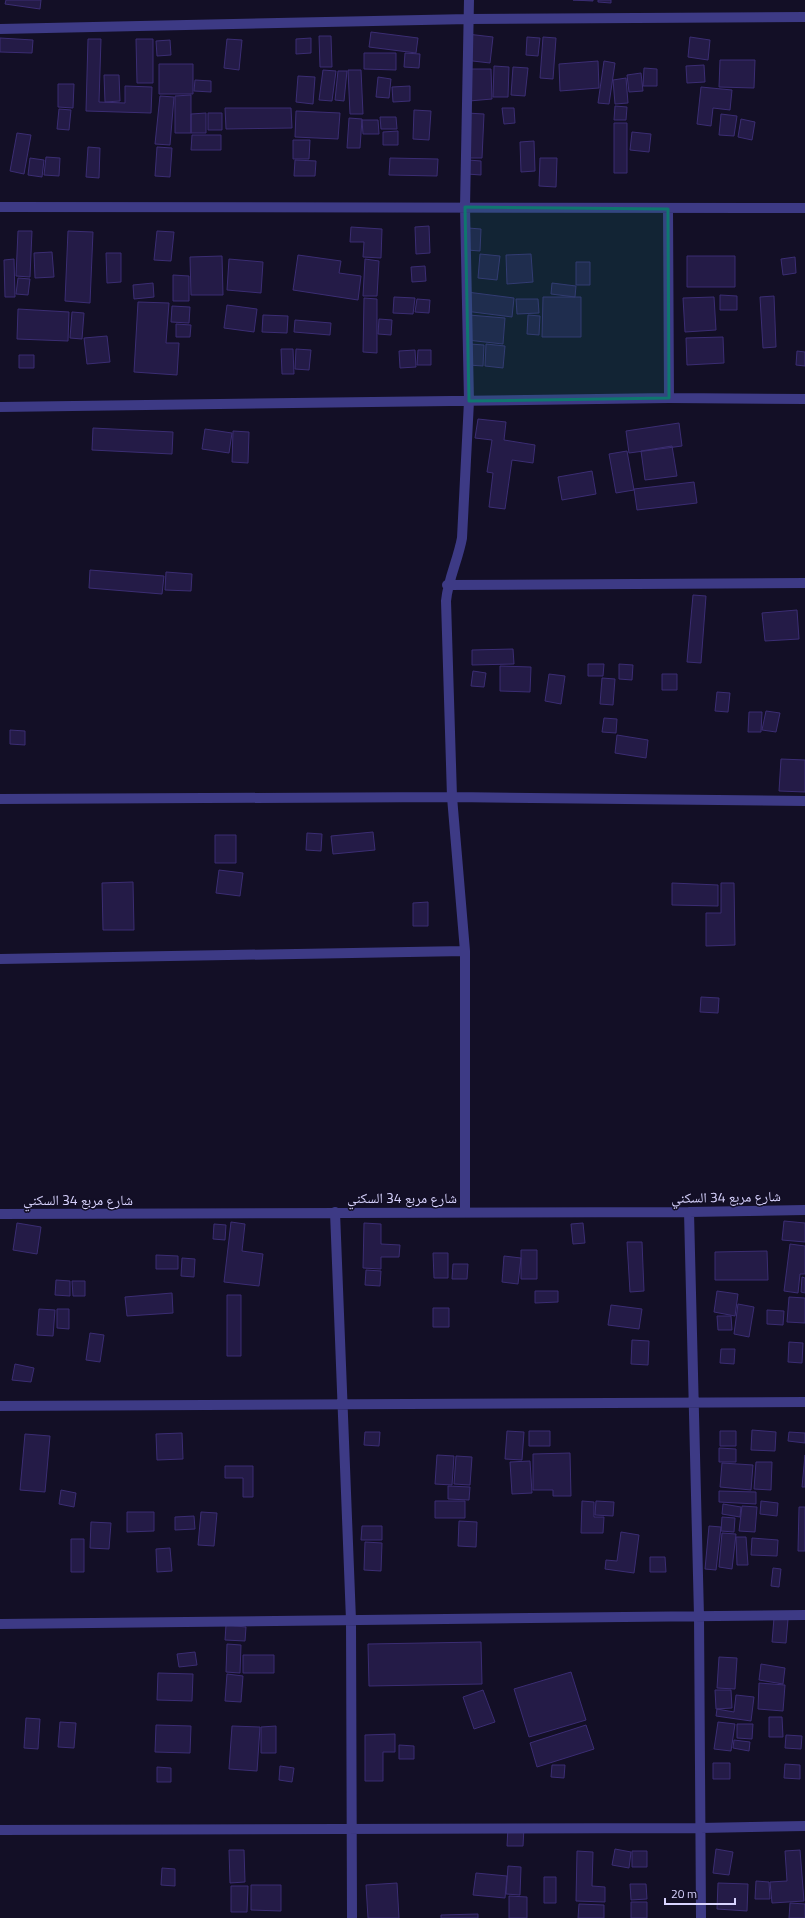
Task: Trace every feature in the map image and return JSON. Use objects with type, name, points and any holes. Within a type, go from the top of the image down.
[{"type":"street","points":[[465,1212],[465,951],[452,797],[446,601],[447,585],[459,554],[462,538],[469,402],[465,207],[469,0]]},
{"type":"street","points":[[0,29],[469,19],[805,17]]},
{"type":"street","points":[[0,207],[805,208]]},
{"type":"street","points":[[668,209],[669,398]]},
{"type":"street","points":[[0,407],[469,402],[669,398],[805,398]]},
{"type":"street","points":[[447,585],[805,583]]},
{"type":"street","points":[[0,799],[452,797],[805,801]]},
{"type":"street","points":[[0,959],[465,951]]},
{"type":"street","name":"شارع مربع 34 السكني","points":[[0,1214],[689,1212],[805,1210]]},
{"type":"street","points":[[335,1212],[344,1405],[351,1620],[353,1830],[352,1918]]},
{"type":"street","points":[[689,1212],[695,1403],[699,1616],[701,1918]]},
{"type":"street","points":[[0,1406],[805,1402]]},
{"type":"street","points":[[0,1624],[805,1615]]},
{"type":"street","points":[[0,1830],[353,1830],[805,1826]]},
{"type":"highlighted area","points":[[465,207],[668,209],[669,398],[469,401]]},
{"type":"building","points":[[6,0],[41,0],[40,9],[5,4]]},
{"type":"building","points":[[598,0],[611,0],[611,3],[598,2]]},
{"type":"building","points":[[371,32],[418,38],[416,53],[369,47]]},
{"type":"building","points":[[467,34],[493,37],[490,63],[464,60]]},
{"type":"building","points":[[319,36],[331,36],[332,67],[320,67]]},
{"type":"building","points":[[527,37],[540,38],[538,56],[526,55]]},
{"type":"building","points":[[543,37],[556,38],[553,79],[540,78]]},
{"type":"building","points":[[690,37],[710,40],[708,60],[688,57]]},
{"type":"building","points":[[0,38],[33,40],[32,53],[0,52]]},
{"type":"building","points":[[311,38],[311,53],[296,54],[296,39]]},
{"type":"building","points":[[88,39],[101,39],[99,102],[125,103],[125,86],[152,87],[151,113],[86,111]]},
{"type":"building","points":[[136,39],[153,39],[153,83],[137,83]]},
{"type":"building","points":[[227,39],[242,40],[239,70],[224,68]]},
{"type":"building","points":[[170,40],[171,55],[157,56],[156,41]]},
{"type":"building","points":[[364,53],[396,53],[396,70],[364,69]]},
{"type":"building","points":[[405,53],[420,54],[419,68],[404,67]]},
{"type":"building","points":[[720,60],[755,60],[754,88],[719,87]]},
{"type":"building","points":[[598,61],[599,88],[560,91],[559,64]]},
{"type":"building","points":[[604,61],[615,63],[609,104],[598,103]]},
{"type":"building","points":[[159,64],[193,64],[193,94],[159,94]]},
{"type":"building","points":[[704,65],[705,82],[687,83],[686,66]]},
{"type":"building","points":[[494,66],[509,67],[508,97],[493,97]]},
{"type":"building","points":[[513,67],[528,68],[525,96],[511,95]]},
{"type":"building","points":[[644,68],[657,69],[657,86],[643,86]]},
{"type":"building","points":[[467,69],[491,69],[492,99],[469,101]]},
{"type":"building","points":[[323,70],[336,71],[332,101],[319,100]]},
{"type":"building","points":[[348,70],[361,70],[363,114],[350,114]]},
{"type":"building","points":[[338,71],[347,71],[344,101],[335,100]]},
{"type":"building","points":[[641,73],[643,91],[629,92],[627,75]]},
{"type":"building","points":[[104,75],[119,75],[120,101],[105,102]]},
{"type":"building","points":[[298,76],[315,77],[313,104],[296,102]]},
{"type":"building","points":[[378,77],[391,79],[389,98],[376,97]]},
{"type":"building","points":[[626,78],[628,103],[615,104],[613,80]]},
{"type":"building","points":[[195,80],[211,81],[211,92],[194,91]]},
{"type":"building","points":[[58,84],[74,84],[73,108],[58,107]]},
{"type":"building","points":[[410,86],[410,101],[393,102],[392,87]]},
{"type":"building","points":[[701,87],[732,90],[730,110],[713,108],[711,126],[697,124]]},
{"type":"building","points":[[191,95],[191,133],[175,133],[175,96]]},
{"type":"building","points":[[160,96],[174,97],[170,145],[155,144]]},
{"type":"building","points":[[615,106],[627,107],[626,120],[614,120]]},
{"type":"building","points":[[225,108],[291,108],[292,128],[226,129]]},
{"type":"building","points":[[502,108],[514,108],[515,123],[504,124]]},
{"type":"building","points":[[59,109],[71,110],[69,130],[57,129]]},
{"type":"building","points":[[414,110],[431,111],[429,140],[413,139]]},
{"type":"building","points":[[296,111],[340,113],[338,139],[295,137]]},
{"type":"building","points":[[206,113],[206,133],[191,133],[191,114]]},
{"type":"building","points":[[208,113],[222,113],[222,130],[208,130]]},
{"type":"building","points":[[467,113],[484,114],[482,158],[466,158]]},
{"type":"building","points":[[721,114],[737,116],[734,136],[719,135]]},
{"type":"building","points":[[380,117],[396,117],[397,129],[381,129]]},
{"type":"building","points":[[349,118],[362,119],[360,148],[347,148]]},
{"type":"building","points":[[741,119],[755,122],[752,140],[738,137]]},
{"type":"building","points":[[362,120],[378,120],[379,134],[363,134]]},
{"type":"building","points":[[614,123],[627,123],[627,173],[614,173]]},
{"type":"building","points":[[398,131],[398,145],[383,145],[383,132]]},
{"type":"building","points":[[632,132],[651,134],[649,152],[630,150]]},
{"type":"building","points":[[17,133],[31,135],[24,174],[10,171]]},
{"type":"building","points":[[192,135],[221,135],[221,150],[191,150]]},
{"type":"building","points":[[293,140],[310,140],[309,159],[293,159]]},
{"type":"building","points":[[534,141],[535,171],[521,172],[520,142]]},
{"type":"building","points":[[88,147],[100,148],[99,178],[86,177]]},
{"type":"building","points":[[157,147],[172,148],[170,177],[155,176]]},
{"type":"building","points":[[46,157],[60,158],[59,176],[44,175]]},
{"type":"building","points":[[30,158],[44,160],[42,177],[28,175]]},
{"type":"building","points":[[390,158],[438,159],[437,176],[389,175]]},
{"type":"building","points":[[540,158],[557,158],[556,187],[539,186]]},
{"type":"building","points":[[295,160],[316,161],[315,176],[294,176]]},
{"type":"building","points":[[468,160],[481,161],[481,175],[467,174]]},
{"type":"building","points":[[429,226],[430,253],[416,254],[415,227]]},
{"type":"building","points":[[351,227],[382,229],[381,258],[363,257],[364,242],[350,242]]},
{"type":"building","points":[[468,228],[481,229],[480,251],[467,250]]},
{"type":"building","points":[[18,231],[32,231],[30,277],[16,276]]},
{"type":"building","points":[[68,231],[93,232],[90,303],[65,301]]},
{"type":"building","points":[[157,231],[174,232],[171,261],[154,260]]},
{"type":"building","points":[[52,252],[54,277],[35,278],[34,253]]},
{"type":"building","points":[[106,253],[121,253],[121,282],[107,283]]},
{"type":"building","points":[[480,254],[500,256],[497,280],[478,278]]},
{"type":"building","points":[[531,254],[533,282],[507,284],[506,255]]},
{"type":"building","points":[[298,255],[341,261],[339,273],[361,276],[358,300],[293,290]]},
{"type":"building","points":[[222,256],[223,295],[191,295],[190,257]]},
{"type":"building","points":[[687,256],[735,256],[735,287],[687,287]]},
{"type":"building","points":[[795,257],[796,273],[783,275],[781,259]]},
{"type":"building","points":[[14,259],[15,297],[5,297],[4,260]]},
{"type":"building","points":[[229,259],[263,262],[261,293],[227,290]]},
{"type":"building","points":[[365,259],[379,261],[377,296],[363,296]]},
{"type":"building","points":[[576,262],[590,262],[590,285],[576,285]]},
{"type":"building","points":[[425,266],[426,281],[412,282],[411,267]]},
{"type":"building","points":[[173,275],[189,276],[189,301],[173,301]]},
{"type":"building","points":[[18,278],[30,279],[28,295],[16,294]]},
{"type":"building","points":[[153,283],[154,297],[134,299],[133,285]]},
{"type":"building","points":[[552,283],[576,286],[575,297],[551,294]]},
{"type":"building","points":[[467,292],[514,298],[512,317],[465,311]]},
{"type":"building","points":[[720,295],[737,296],[737,310],[720,310]]},
{"type":"building","points":[[774,296],[776,347],[763,348],[760,297]]},
{"type":"building","points":[[394,297],[415,298],[413,314],[393,313]]},
{"type":"building","points":[[543,297],[581,297],[581,337],[542,337]]},
{"type":"building","points":[[714,297],[716,330],[685,332],[683,298]]},
{"type":"building","points":[[364,298],[377,299],[377,353],[363,352]]},
{"type":"building","points":[[417,299],[430,300],[429,313],[415,312]]},
{"type":"building","points":[[516,299],[538,299],[539,313],[517,314]]},
{"type":"building","points":[[138,302],[169,303],[166,343],[179,343],[177,375],[134,372]]},
{"type":"building","points":[[227,305],[257,309],[254,332],[224,328]]},
{"type":"building","points":[[172,306],[190,307],[189,323],[171,322]]},
{"type":"building","points":[[18,309],[69,312],[68,341],[17,339]]},
{"type":"building","points":[[72,312],[84,313],[82,339],[70,338]]},
{"type":"building","points":[[263,315],[288,316],[287,333],[262,332]]},
{"type":"building","points":[[469,315],[505,318],[503,344],[467,340]]},
{"type":"building","points":[[528,315],[540,316],[539,335],[527,334]]},
{"type":"building","points":[[379,319],[392,320],[391,335],[378,334]]},
{"type":"building","points":[[295,320],[331,323],[330,335],[294,332]]},
{"type":"building","points":[[176,324],[191,325],[190,337],[176,337]]},
{"type":"building","points":[[107,336],[110,362],[87,364],[84,338]]},
{"type":"building","points":[[723,337],[724,363],[687,365],[686,338]]},
{"type":"building","points":[[470,344],[484,345],[483,366],[468,365]]},
{"type":"building","points":[[486,344],[505,346],[503,368],[485,366]]},
{"type":"building","points":[[281,349],[293,349],[294,374],[282,374]]},
{"type":"building","points":[[296,349],[311,350],[309,370],[295,369]]},
{"type":"building","points":[[415,350],[416,367],[400,368],[399,351]]},
{"type":"building","points":[[418,350],[431,350],[431,365],[417,365]]},
{"type":"building","points":[[797,351],[805,352],[805,366],[796,365]]},
{"type":"building","points":[[19,355],[34,355],[34,368],[19,368]]},
{"type":"building","points":[[478,419],[506,422],[504,440],[535,445],[533,463],[512,460],[505,509],[489,507],[493,473],[487,472],[492,440],[475,438]]},
{"type":"building","points":[[679,423],[682,446],[629,453],[626,431]]},
{"type":"building","points":[[93,428],[173,432],[172,454],[92,450]]},
{"type":"building","points":[[205,429],[232,433],[229,453],[202,449]]},
{"type":"building","points":[[233,431],[249,432],[248,463],[232,462]]},
{"type":"building","points":[[672,446],[677,476],[645,480],[641,451]]},
{"type":"building","points":[[627,451],[634,490],[616,493],[609,454]]},
{"type":"building","points":[[592,471],[596,494],[562,500],[558,477]]},
{"type":"building","points":[[694,482],[697,503],[637,510],[634,489]]},
{"type":"building","points":[[90,570],[164,576],[162,594],[89,588]]},
{"type":"building","points":[[166,572],[192,574],[191,591],[165,590]]},
{"type":"building","points":[[693,595],[706,596],[701,663],[687,662]]},
{"type":"building","points":[[797,610],[799,639],[765,641],[762,613]]},
{"type":"building","points":[[513,649],[514,664],[472,665],[472,650]]},
{"type":"building","points":[[588,664],[604,664],[603,676],[588,676]]},
{"type":"building","points":[[619,664],[633,665],[632,680],[619,679]]},
{"type":"building","points":[[500,666],[531,667],[530,692],[500,691]]},
{"type":"building","points":[[473,671],[486,673],[484,687],[471,686]]},
{"type":"building","points":[[549,674],[565,676],[561,704],[545,701]]},
{"type":"building","points":[[662,674],[677,674],[677,690],[662,690]]},
{"type":"building","points":[[602,678],[615,679],[613,705],[600,704]]},
{"type":"building","points":[[717,692],[730,693],[728,712],[715,711]]},
{"type":"building","points":[[766,711],[780,713],[776,732],[762,730]]},
{"type":"building","points":[[749,712],[762,712],[761,732],[748,732]]},
{"type":"building","points":[[604,718],[617,719],[616,733],[602,732]]},
{"type":"building","points":[[10,730],[25,731],[25,745],[10,744]]},
{"type":"building","points":[[617,735],[648,740],[646,758],[615,753]]},
{"type":"building","points":[[781,759],[805,760],[805,792],[779,791]]},
{"type":"building","points":[[373,832],[375,850],[333,854],[331,836]]},
{"type":"building","points":[[307,833],[322,834],[321,851],[306,850]]},
{"type":"building","points":[[215,835],[236,835],[236,863],[215,863]]},
{"type":"building","points":[[219,870],[243,873],[240,896],[216,893]]},
{"type":"building","points":[[133,882],[134,930],[103,930],[102,883]]},
{"type":"building","points":[[672,883],[718,885],[718,906],[672,905]]},
{"type":"building","points":[[721,883],[734,883],[735,945],[706,946],[706,913],[721,913]]},
{"type":"building","points":[[428,902],[428,926],[413,926],[413,903]]},
{"type":"building","points":[[701,997],[719,998],[718,1013],[700,1012]]},
{"type":"building","points":[[784,1221],[805,1223],[805,1242],[782,1240]]},
{"type":"building","points":[[231,1222],[245,1224],[242,1251],[263,1254],[259,1286],[224,1282]]},
{"type":"building","points":[[17,1223],[41,1227],[37,1254],[13,1250]]},
{"type":"building","points":[[364,1223],[381,1224],[381,1244],[400,1245],[399,1257],[381,1257],[381,1269],[363,1268]]},
{"type":"building","points":[[583,1223],[585,1243],[573,1244],[571,1224]]},
{"type":"building","points":[[214,1224],[226,1225],[225,1240],[213,1239]]},
{"type":"building","points":[[627,1242],[642,1242],[644,1291],[630,1292]]},
{"type":"building","points":[[790,1244],[805,1246],[805,1274],[800,1274],[798,1293],[784,1291]]},
{"type":"building","points":[[521,1250],[537,1250],[537,1279],[521,1279]]},
{"type":"building","points":[[767,1251],[768,1280],[715,1280],[715,1252]]},
{"type":"building","points":[[433,1253],[448,1253],[448,1278],[434,1278]]},
{"type":"building","points":[[156,1255],[178,1256],[178,1269],[156,1269]]},
{"type":"building","points":[[504,1256],[521,1258],[518,1284],[502,1282]]},
{"type":"building","points":[[182,1258],[195,1259],[194,1277],[181,1276]]},
{"type":"building","points":[[453,1264],[468,1264],[467,1279],[452,1279]]},
{"type":"building","points":[[366,1270],[381,1271],[380,1286],[365,1285]]},
{"type":"building","points":[[802,1277],[805,1278],[805,1293],[801,1292]]},
{"type":"building","points":[[56,1280],[70,1281],[70,1296],[55,1295]]},
{"type":"building","points":[[72,1281],[85,1281],[85,1296],[73,1296]]},
{"type":"building","points":[[535,1291],[558,1291],[558,1302],[535,1303]]},
{"type":"building","points":[[717,1291],[738,1294],[735,1316],[714,1312]]},
{"type":"building","points":[[172,1293],[173,1313],[127,1316],[125,1297]]},
{"type":"building","points":[[227,1295],[241,1295],[241,1356],[227,1356]]},
{"type":"building","points":[[789,1297],[805,1298],[805,1323],[787,1322]]},
{"type":"building","points":[[738,1304],[754,1307],[749,1337],[734,1334]]},
{"type":"building","points":[[611,1305],[642,1309],[639,1329],[608,1325]]},
{"type":"building","points":[[433,1308],[449,1308],[449,1327],[433,1327]]},
{"type":"building","points":[[39,1309],[55,1310],[53,1336],[37,1335]]},
{"type":"building","points":[[57,1309],[69,1309],[69,1329],[57,1328]]},
{"type":"building","points":[[767,1310],[784,1311],[783,1325],[767,1324]]},
{"type":"building","points":[[717,1316],[731,1316],[732,1330],[718,1330]]},
{"type":"building","points":[[90,1333],[104,1335],[100,1362],[86,1360]]},
{"type":"building","points":[[632,1340],[649,1341],[648,1365],[631,1364]]},
{"type":"building","points":[[789,1342],[803,1343],[802,1363],[788,1362]]},
{"type":"building","points":[[721,1349],[735,1349],[734,1364],[720,1363]]},
{"type":"building","points":[[15,1364],[34,1368],[31,1382],[12,1380]]},
{"type":"building","points":[[752,1430],[776,1432],[775,1451],[751,1450]]},
{"type":"building","points":[[507,1431],[524,1432],[522,1460],[505,1459]]},
{"type":"building","points":[[529,1431],[550,1431],[550,1446],[529,1446]]},
{"type":"building","points":[[720,1431],[736,1431],[736,1446],[720,1446]]},
{"type":"building","points":[[365,1432],[380,1432],[379,1446],[364,1445]]},
{"type":"building","points":[[789,1432],[805,1433],[805,1443],[788,1441]]},
{"type":"building","points":[[182,1433],[183,1459],[157,1460],[156,1434]]},
{"type":"building","points":[[25,1434],[50,1436],[45,1492],[20,1490]]},
{"type":"building","points":[[719,1448],[736,1449],[736,1462],[719,1462]]},
{"type":"building","points":[[570,1453],[571,1496],[553,1496],[553,1490],[533,1490],[533,1454]]},
{"type":"building","points":[[437,1455],[454,1456],[452,1485],[435,1484]]},
{"type":"building","points":[[805,1455],[805,1487],[802,1487]]},
{"type":"building","points":[[456,1456],[472,1457],[470,1485],[454,1484]]},
{"type":"building","points":[[530,1461],[532,1493],[512,1494],[510,1462]]},
{"type":"building","points":[[756,1462],[772,1462],[771,1490],[754,1489]]},
{"type":"building","points":[[722,1463],[753,1465],[751,1490],[720,1487]]},
{"type":"building","points":[[225,1466],[253,1466],[253,1497],[243,1497],[243,1478],[225,1478]]},
{"type":"building","points":[[448,1486],[470,1487],[469,1500],[448,1499]]},
{"type":"building","points":[[61,1490],[76,1493],[74,1507],[59,1504]]},
{"type":"building","points":[[719,1491],[756,1492],[756,1504],[719,1502]]},
{"type":"building","points":[[435,1501],[465,1501],[465,1518],[435,1518]]},
{"type":"building","points":[[582,1501],[594,1502],[594,1517],[604,1517],[603,1533],[581,1533]]},
{"type":"building","points":[[596,1501],[614,1502],[613,1516],[595,1515]]},
{"type":"building","points":[[761,1501],[778,1503],[777,1516],[760,1514]]},
{"type":"building","points":[[723,1504],[741,1507],[740,1517],[722,1514]]},
{"type":"building","points":[[742,1506],[757,1507],[755,1532],[739,1531]]},
{"type":"building","points":[[799,1507],[805,1507],[805,1551],[798,1551]]},
{"type":"building","points":[[127,1512],[154,1512],[154,1531],[127,1532]]},
{"type":"building","points":[[201,1512],[217,1513],[214,1546],[198,1545]]},
{"type":"building","points":[[194,1516],[195,1529],[175,1530],[175,1517]]},
{"type":"building","points":[[722,1517],[735,1518],[734,1532],[721,1531]]},
{"type":"building","points":[[459,1521],[477,1522],[476,1547],[458,1546]]},
{"type":"building","points":[[91,1522],[111,1523],[109,1549],[90,1548]]},
{"type":"building","points":[[362,1526],[382,1526],[382,1540],[361,1540]]},
{"type":"building","points":[[709,1526],[721,1527],[716,1570],[705,1569]]},
{"type":"building","points":[[621,1532],[639,1535],[634,1573],[605,1569],[606,1560],[617,1561]]},
{"type":"building","points":[[722,1533],[736,1534],[732,1569],[719,1567]]},
{"type":"building","points":[[736,1537],[746,1537],[748,1565],[737,1565]]},
{"type":"building","points":[[752,1538],[778,1540],[777,1556],[751,1555]]},
{"type":"building","points":[[71,1539],[84,1539],[84,1572],[71,1572]]},
{"type":"building","points":[[365,1542],[382,1543],[381,1571],[364,1570]]},
{"type":"building","points":[[170,1548],[172,1571],[157,1572],[156,1549]]},
{"type":"building","points":[[650,1557],[665,1557],[666,1572],[650,1572]]},
{"type":"building","points":[[773,1568],[781,1569],[779,1587],[771,1586]]},
{"type":"building","points":[[774,1618],[788,1619],[786,1643],[772,1642]]},
{"type":"building","points":[[226,1625],[246,1627],[245,1641],[225,1640]]},
{"type":"building","points":[[481,1642],[482,1684],[369,1686],[368,1644]]},
{"type":"building","points":[[227,1644],[241,1645],[240,1673],[226,1672]]},
{"type":"building","points":[[195,1652],[197,1665],[179,1667],[177,1654]]},
{"type":"building","points":[[243,1655],[274,1655],[274,1673],[243,1673]]},
{"type":"building","points":[[719,1657],[737,1658],[735,1689],[717,1688]]},
{"type":"building","points":[[761,1664],[785,1668],[783,1684],[759,1680]]},
{"type":"building","points":[[571,1672],[586,1720],[529,1737],[514,1689]]},
{"type":"building","points":[[158,1673],[193,1674],[192,1701],[157,1700]]},
{"type":"building","points":[[227,1674],[243,1676],[241,1702],[225,1701]]},
{"type":"building","points":[[759,1683],[785,1685],[783,1711],[758,1709]]},
{"type":"building","points":[[483,1690],[495,1722],[474,1729],[463,1697]]},
{"type":"building","points":[[715,1690],[731,1690],[732,1708],[716,1709]]},
{"type":"building","points":[[736,1695],[754,1697],[751,1721],[716,1716],[717,1709],[734,1712]]},
{"type":"building","points":[[769,1717],[782,1717],[783,1737],[769,1737]]},
{"type":"building","points":[[26,1718],[40,1719],[38,1749],[24,1748]]},
{"type":"building","points":[[60,1722],[76,1723],[74,1748],[58,1747]]},
{"type":"building","points":[[718,1722],[735,1724],[731,1751],[714,1749]]},
{"type":"building","points":[[737,1724],[753,1724],[752,1739],[737,1738]]},
{"type":"building","points":[[156,1725],[191,1726],[190,1753],[155,1752]]},
{"type":"building","points":[[586,1725],[594,1749],[537,1767],[530,1743]]},
{"type":"building","points":[[232,1726],[260,1727],[257,1771],[229,1769]]},
{"type":"building","points":[[276,1726],[276,1753],[261,1753],[261,1727]]},
{"type":"building","points":[[395,1734],[395,1752],[383,1752],[383,1781],[365,1781],[365,1735]]},
{"type":"building","points":[[786,1735],[802,1736],[801,1749],[785,1748]]},
{"type":"building","points":[[734,1740],[750,1742],[749,1751],[733,1748]]},
{"type":"building","points":[[399,1745],[414,1746],[414,1759],[399,1759]]},
{"type":"building","points":[[713,1763],[730,1763],[730,1779],[713,1779]]},
{"type":"building","points":[[785,1764],[800,1765],[800,1779],[784,1778]]},
{"type":"building","points":[[552,1765],[565,1765],[564,1778],[551,1777]]},
{"type":"building","points":[[280,1766],[294,1768],[292,1782],[279,1780]]},
{"type":"building","points":[[157,1767],[171,1768],[171,1782],[157,1782]]},
{"type":"building","points":[[508,1827],[524,1827],[523,1846],[507,1846]]},
{"type":"building","points":[[615,1849],[631,1852],[629,1868],[612,1865]]},
{"type":"building","points":[[716,1849],[733,1852],[729,1875],[713,1873]]},
{"type":"building","points":[[229,1850],[244,1850],[245,1882],[230,1883]]},
{"type":"building","points":[[800,1850],[804,1901],[772,1903],[770,1882],[787,1881],[785,1851]]},
{"type":"building","points":[[577,1851],[593,1852],[592,1886],[605,1887],[605,1902],[576,1901]]},
{"type":"building","points":[[632,1851],[647,1851],[647,1867],[632,1867]]},
{"type":"building","points":[[508,1866],[521,1867],[520,1895],[506,1894]]},
{"type":"building","points":[[162,1868],[175,1869],[175,1886],[161,1885]]},
{"type":"building","points":[[476,1873],[507,1876],[505,1898],[473,1895]]},
{"type":"building","points":[[544,1877],[556,1877],[556,1903],[544,1903]]},
{"type":"building","points":[[756,1881],[769,1882],[770,1899],[755,1899]]},
{"type":"building","points":[[397,1883],[399,1918],[368,1918],[366,1885]]},
{"type":"building","points":[[718,1883],[748,1884],[747,1911],[717,1909]]},
{"type":"building","points":[[630,1884],[646,1884],[647,1899],[631,1900]]},
{"type":"building","points":[[251,1885],[281,1885],[281,1911],[251,1910]]},
{"type":"building","points":[[231,1886],[248,1886],[247,1912],[231,1912]]},
{"type":"building","points":[[509,1896],[527,1897],[527,1918],[509,1918]]},
{"type":"building","points":[[631,1902],[647,1902],[647,1918],[631,1918]]},
{"type":"building","points":[[790,1903],[805,1904],[805,1918],[789,1918]]},
{"type":"building","points":[[579,1904],[604,1905],[604,1918],[578,1918]]},
{"type":"building","points":[[478,1914],[478,1918],[441,1918],[441,1915]]}]
